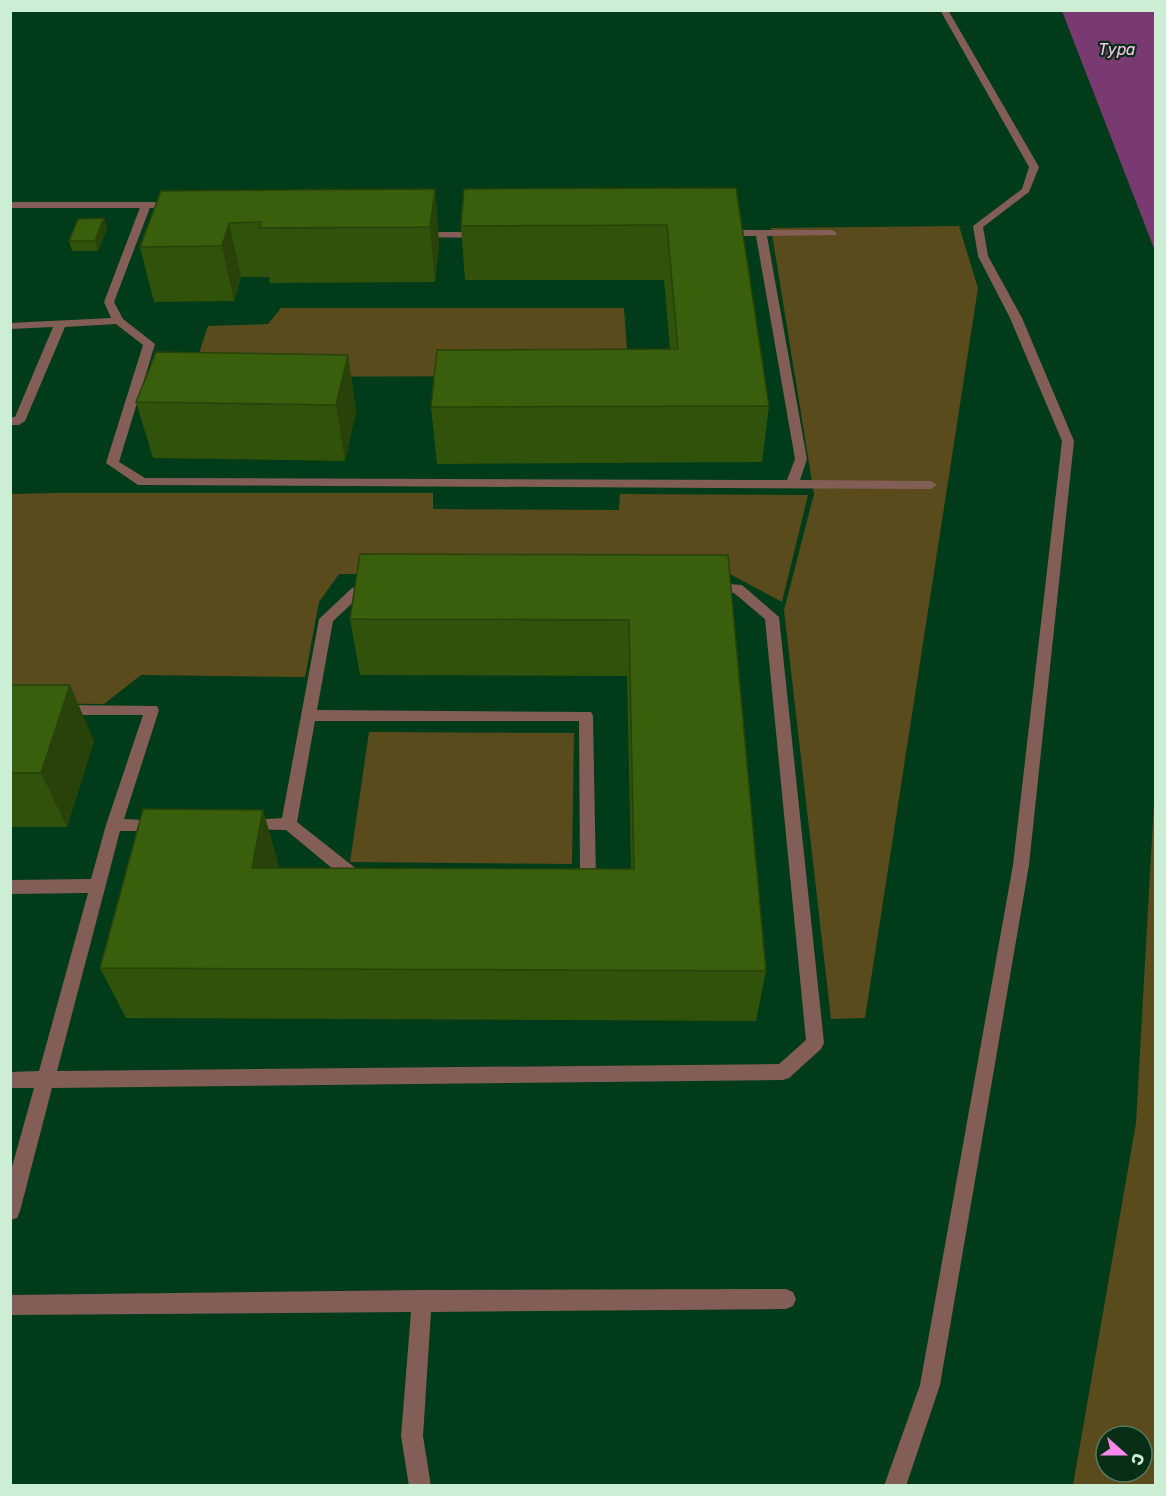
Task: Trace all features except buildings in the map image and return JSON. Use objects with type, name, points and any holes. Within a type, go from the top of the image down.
[{"type":"street","points":[[895,1485],[930,1385],[1021,865],[1068,441],[1016,318],[982,256],[978,226],[1026,190],[1034,167],[944,10]]},
{"type":"street","points":[[10,205],[191,206]]},
{"type":"street","points":[[146,205],[140,236],[109,302],[118,321],[149,344],[112,463],[142,482],[931,485]]},
{"type":"street","points":[[713,233],[832,233]]},
{"type":"street","points":[[761,233],[801,459],[792,484]]},
{"type":"street","points":[[405,235],[488,234]]},
{"type":"street","points":[[10,326],[60,326],[118,321]]},
{"type":"street","points":[[10,421],[19,421],[60,326]]},
{"type":"street","points":[[10,1080],[783,1072],[815,1043],[772,617],[737,588],[701,588]]},
{"type":"street","points":[[289,824],[326,618],[357,591],[392,591]]},
{"type":"street","points":[[10,1211],[114,825],[152,710],[46,710]]},
{"type":"street","points":[[307,715],[586,716],[588,880],[565,880]]},
{"type":"street","points":[[231,825],[289,824],[356,879],[367,879]]},
{"type":"street","points":[[114,825],[172,825]]},
{"type":"street","points":[[10,887],[97,886]]},
{"type":"street","points":[[10,1305],[422,1300],[786,1299]]},
{"type":"street","points":[[420,1485],[412,1436],[422,1300]]},
{"type":"shaded area","points":[[959,226],[978,288],[865,1018],[831,1019],[784,610],[814,494],[771,228]]},
{"type":"shaded area","points":[[281,308],[624,308],[629,376],[191,377],[208,326],[268,324]]},
{"type":"shaded area","points":[[433,493],[433,509],[619,510],[620,494],[808,495],[782,602],[728,573],[339,574],[319,602],[305,677],[141,675],[104,704],[11,703],[10,494]]},
{"type":"shaded area","points":[[369,732],[574,733],[572,864],[350,862]]},
{"type":"shaded area","points":[[1155,785],[1155,1485],[1073,1485],[1136,1123]]},
{"type":"water","name":"Тура","points":[[1062,11],[1155,11],[1155,251]]}]
